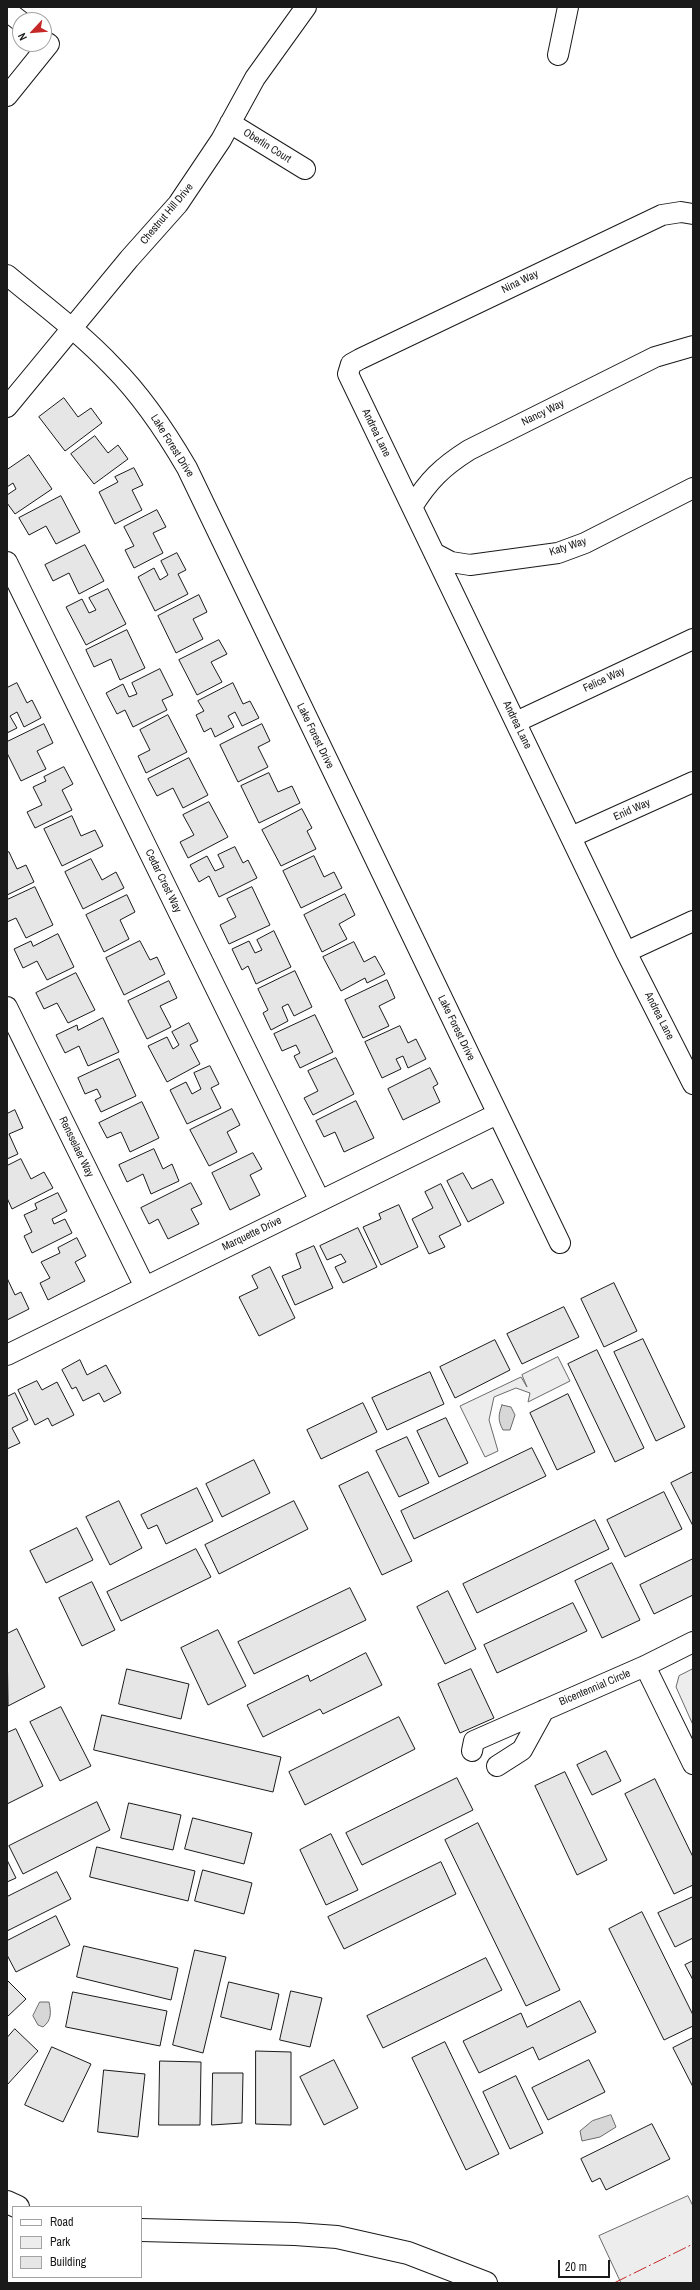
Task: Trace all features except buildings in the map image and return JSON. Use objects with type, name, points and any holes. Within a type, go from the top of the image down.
[{"type":"highway","points":[[142,2230],[295,2234],[338,2237],[408,2252],[486,2283]]},
{"type":"street","name":"Chestnut Hill Drive","points":[[7,407],[178,204],[196,179],[263,66],[306,7]]},
{"type":"street","points":[[558,55],[568,7]]},
{"type":"street","points":[[7,96],[42,52]]},
{"type":"street","name":"Oberlin Court","points":[[230,123],[305,169]]},
{"type":"street","name":"Nina Way","points":[[351,364],[662,215],[681,212],[693,214]]},
{"type":"street","name":"Lake Forest Drive","points":[[7,275],[72,328],[113,367],[144,402],[167,434],[187,468],[560,1243]]},
{"type":"street","name":"Nancy Way","points":[[412,507],[431,479],[446,465],[469,450],[655,357],[693,346]]},
{"type":"street","name":"Andrea Lane","points":[[351,364],[348,374],[352,383],[626,952],[693,1084]]},
{"type":"street","name":"Katy Way","points":[[434,553],[451,562],[470,565],[558,553],[585,544],[693,488]]},
{"type":"street","name":"Cedar Crest Way","points":[[7,562],[320,1200]]},
{"type":"street","name":"Felice Way","points":[[516,722],[693,639]]},
{"type":"street","name":"Enid Way","points":[[571,837],[693,782]]},
{"type":"street","points":[[626,952],[693,921]]},
{"type":"street","name":"Rensselaer Way","points":[[7,1007],[145,1287]]},
{"type":"street","name":"Marquette Drive","points":[[7,1355],[497,1114]]},
{"type":"street","name":"Bicentennial Circle","points":[[472,1751],[474,1741],[645,1666],[693,1642]]},
{"type":"street","points":[[645,1666],[693,1764]]},
{"type":"street","points":[[493,1733],[502,1763],[522,1750],[544,1710]]},
{"type":"green space","points":[[558,1357],[570,1381],[528,1402],[530,1393],[516,1388],[494,1397],[489,1420],[498,1451],[485,1457],[460,1406],[521,1377],[527,1387],[522,1375]]},
{"type":"green space","points":[[693,1669],[693,1725],[676,1687],[679,1676]]},
{"type":"green space","points":[[688,2196],[693,2206],[693,2283],[621,2283],[599,2236]]},
{"type":"shaded area","points":[[502,1405],[511,1407],[515,1415],[510,1430],[503,1430],[499,1421]]},
{"type":"shaded area","points":[[40,2002],[49,2002],[50,2009],[48,2022],[43,2027],[38,2025],[33,2016]]},
{"type":"shaded area","points":[[611,2115],[616,2127],[600,2137],[582,2141],[580,2131],[592,2121]]},
{"type":"power","points":[[614,2283],[693,2244]]}]
